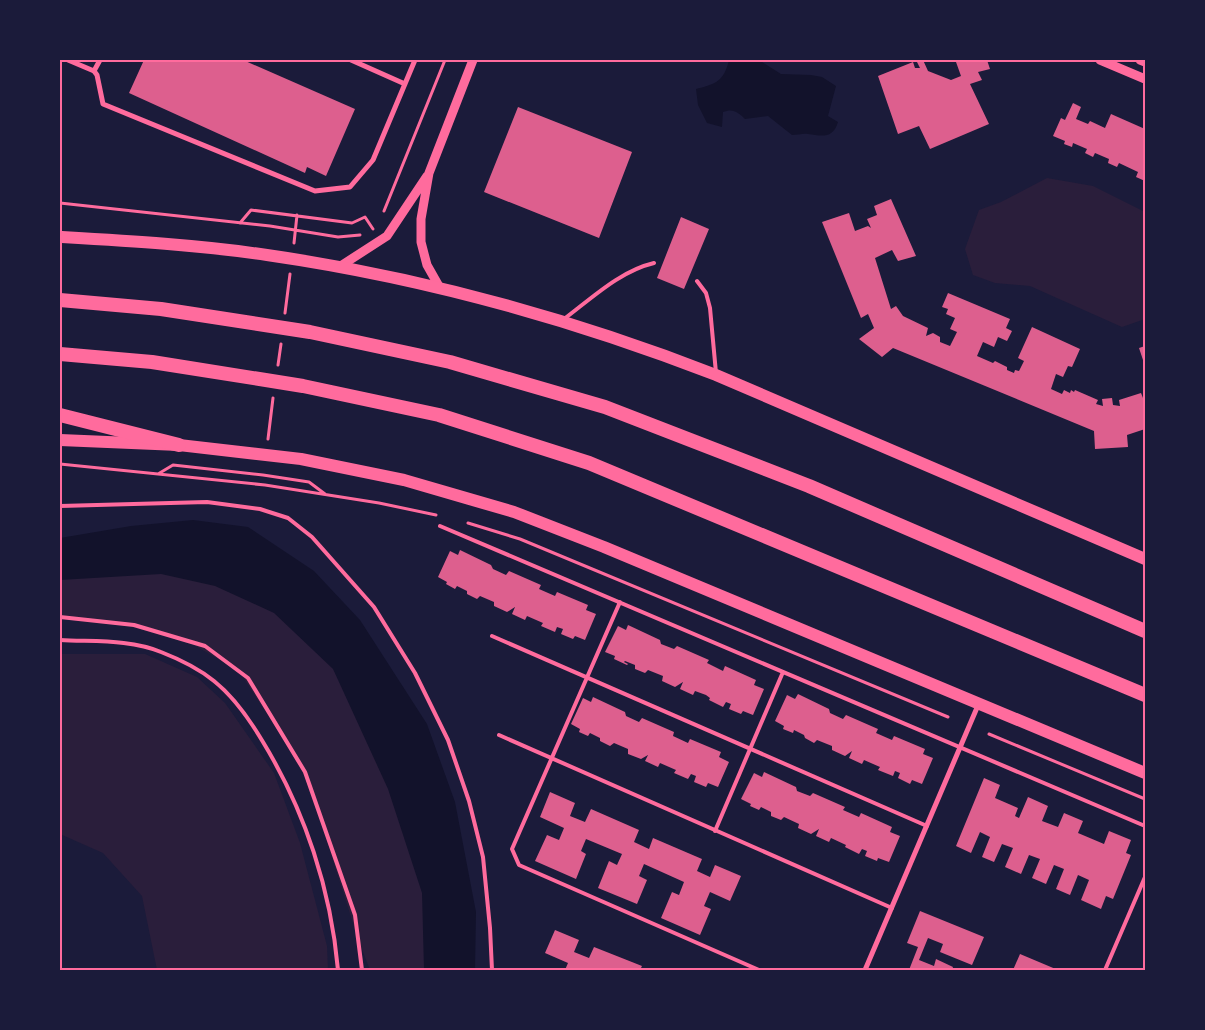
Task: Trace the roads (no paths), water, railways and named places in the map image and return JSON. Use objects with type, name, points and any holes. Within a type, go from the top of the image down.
[{"type":"highway","points":[[60,300],[161,309],[310,332],[450,362],[605,407],[809,486],[1145,631]]},
{"type":"highway","points":[[60,354],[152,362],[303,386],[458,421],[590,463],[1145,695]]},
{"type":"highway","points":[[60,415],[179,445]]},
{"type":"main road","points":[[60,237],[126,241],[266,255],[339,267],[440,288],[561,321],[652,351],[716,375],[1145,559]]},
{"type":"main road","points":[[60,440],[179,445],[301,459],[404,480],[514,512],[613,550],[1145,773]]},
{"type":"street","points":[[68,60],[94,71],[97,75],[103,104],[314,191],[350,187],[373,160],[415,60]]},
{"type":"street","points":[[94,71],[100,60]]},
{"type":"street","points":[[351,60],[405,84]]},
{"type":"street","points":[[440,288],[426,265],[421,242],[421,219],[429,174],[473,60]]},
{"type":"street","points":[[1100,60],[1145,79]]},
{"type":"street","points":[[1140,60],[1145,62]]},
{"type":"street","points":[[339,267],[387,236],[429,174]]},
{"type":"street","points":[[866,970],[979,703]]},
{"type":"lane","points":[[561,321],[627,273],[640,266],[654,263]]},
{"type":"lane","points":[[697,281],[706,293],[710,308],[716,375]]},
{"type":"lane","points":[[60,506],[207,502],[260,509],[288,518],[312,537],[374,607],[415,672],[448,740],[469,801],[482,857],[490,928],[492,970]]},
{"type":"lane","points":[[440,526],[1145,826]]},
{"type":"lane","points":[[620,602],[512,849],[519,865],[759,970]]},
{"type":"lane","points":[[60,617],[134,625],[205,646],[248,678],[305,772],[355,915],[362,970]]},
{"type":"lane","points":[[492,636],[927,826]]},
{"type":"lane","points":[[60,640],[128,643],[160,651],[214,680],[238,705],[285,780],[304,826],[327,900],[334,934],[338,970]]},
{"type":"lane","points":[[715,831],[783,672]]},
{"type":"lane","points":[[499,735],[892,908]]},
{"type":"lane","points":[[1105,970],[1145,877]]}]
